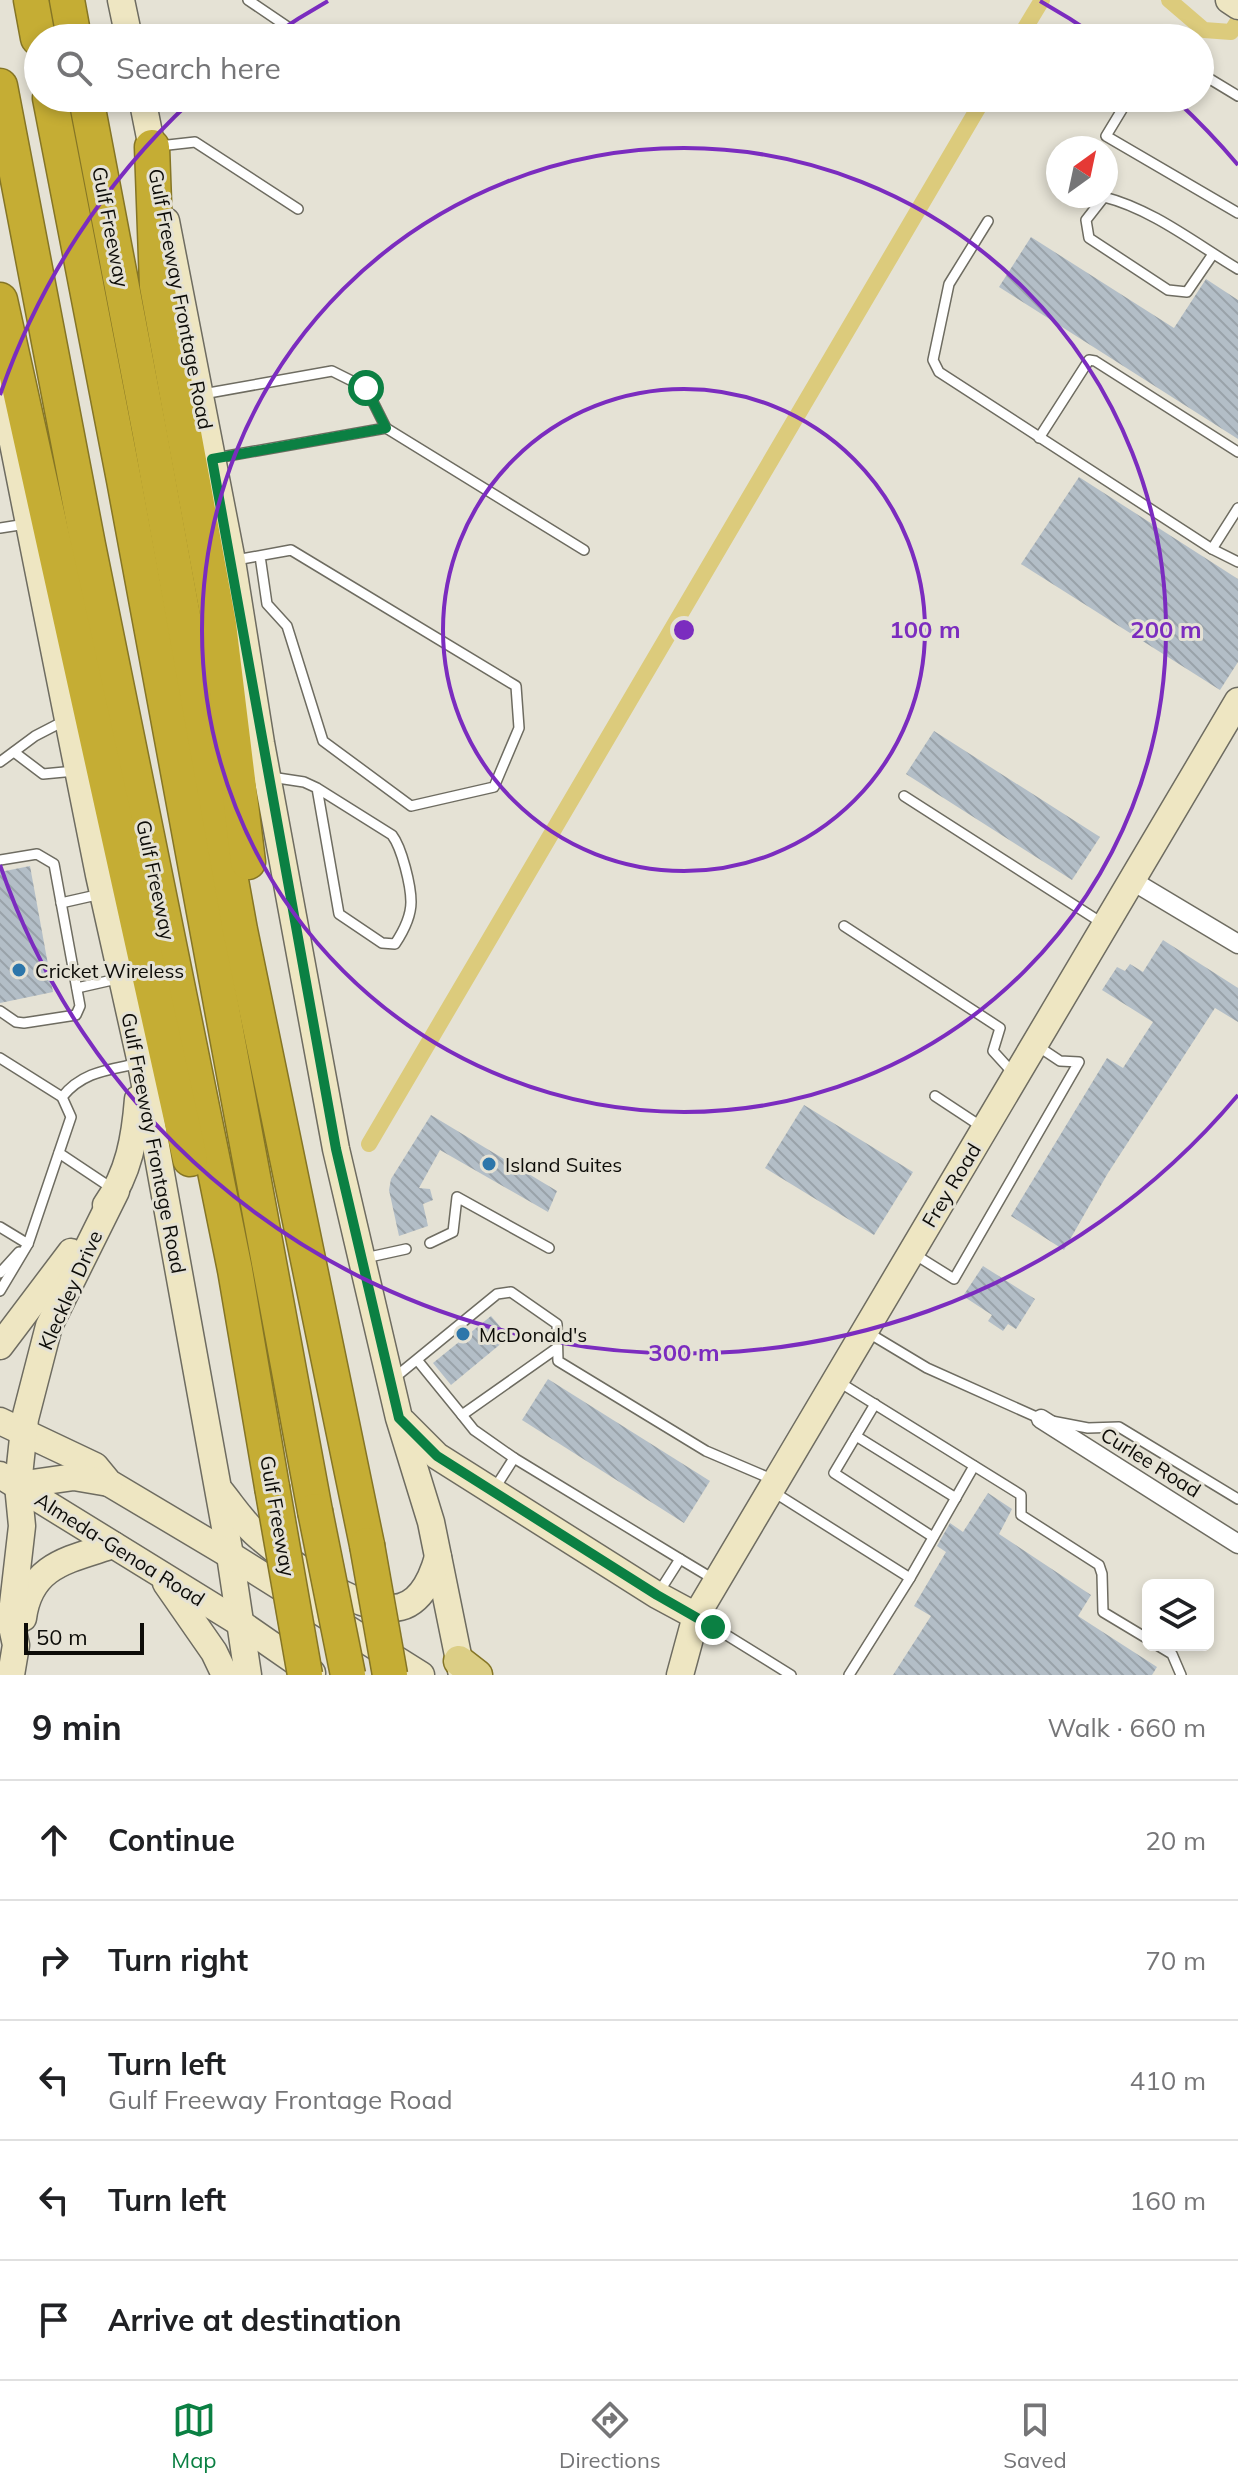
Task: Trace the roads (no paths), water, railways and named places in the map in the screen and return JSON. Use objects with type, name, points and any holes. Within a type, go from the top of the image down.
[{"type":"highway","points":[[31,0],[35,24]]},
{"type":"highway","points":[[67,0],[71,24]]},
{"type":"highway","name":"Gulf Freeway","points":[[0,86],[88,545],[235,1270],[305,1675]]},
{"type":"highway","name":"Gulf Freeway","points":[[53,112],[348,1675]]},
{"type":"highway","name":"Gulf Freeway","points":[[89,112],[240,930],[367,1545],[390,1675]]},
{"type":"highway","points":[[152,147],[157,286],[219,624],[250,877],[240,930]]},
{"type":"highway","points":[[0,300],[52,524],[126,878],[207,1236],[235,1270]]},
{"type":"main road","points":[[121,0],[126,24]]},
{"type":"main road","points":[[1229,0],[1238,6]]},
{"type":"main road","name":"Gulf Freeway Frontage Road","points":[[145,112],[232,561],[267,776],[336,1149],[399,1418],[431,1522],[466,1670]]},
{"type":"main road","name":"Gulf Freeway Frontage Road","points":[[0,378],[78,770],[141,1063],[230,1555],[248,1675]]},
{"type":"main road","name":"Frey Road","points":[[680,1675],[696,1616],[1238,701]]},
{"type":"main road","points":[[0,1346],[116,1191],[136,1130],[141,1063]]},
{"type":"main road","name":"Kleckley Drive","points":[[0,1572],[7,1517],[11,1427],[37,1366],[49,1326],[116,1191]]},
{"type":"main road","points":[[399,1418],[437,1456],[657,1595],[696,1616]]},
{"type":"main road","points":[[11,1427],[95,1466],[109,1483],[421,1675]]},
{"type":"main road","points":[[9,1480],[74,1477],[109,1483]]},
{"type":"main road","name":"Kleckley Drive","points":[[9,1480],[22,1526],[11,1622],[16,1645],[11,1675]]},
{"type":"main road","name":"Almeda-Genoa Road","points":[[9,1480],[240,1623],[315,1675]]},
{"type":"main road","points":[[217,1486],[260,1538],[310,1574],[359,1602],[394,1609],[410,1602],[432,1579],[438,1557]]},
{"type":"main road","points":[[16,1645],[26,1600],[40,1575],[65,1561],[113,1545]]},
{"type":"main road","points":[[159,1574],[214,1652],[225,1675]]},
{"type":"street","points":[[1131,880],[1238,944]]},
{"type":"street","name":"Curlee Road","points":[[1041,1419],[1238,1544]]},
{"type":"lane","points":[[248,0],[283,24]]},
{"type":"lane","points":[[1214,81],[1238,96]]},
{"type":"lane","points":[[1121,112],[1106,136],[1238,213]]},
{"type":"lane","points":[[152,147],[195,142],[298,209]]},
{"type":"lane","points":[[1213,254],[1187,292],[1168,290],[1089,238],[1086,220],[1104,197],[1124,202],[1213,254],[1238,269]]},
{"type":"lane","points":[[988,221],[949,284],[933,360],[939,372],[1212,549],[1238,562]]},
{"type":"lane","points":[[1039,438],[1089,360],[1238,452]]},
{"type":"lane","points":[[200,394],[332,371],[366,388],[386,428],[584,550]]},
{"type":"lane","points":[[212,459],[386,428]]},
{"type":"lane","points":[[1212,549],[1238,508]]},
{"type":"lane","points":[[1,526],[29,524]]},
{"type":"lane","points":[[232,561],[291,550],[516,686],[519,728],[494,787],[411,806],[323,741],[287,626],[267,604],[260,556]]},
{"type":"lane","points":[[0,762],[35,736],[68,719]]},
{"type":"lane","points":[[14,752],[43,774],[78,770]]},
{"type":"lane","points":[[267,776],[304,782],[317,788],[392,835],[399,844],[411,903],[406,927],[395,944],[382,943],[339,914],[317,788]]},
{"type":"lane","points":[[904,796],[1104,925]]},
{"type":"lane","points":[[0,860],[37,854],[54,864],[80,1006],[76,1015],[24,1023],[16,1022],[0,1011]]},
{"type":"lane","points":[[61,903],[104,893]]},
{"type":"lane","points":[[844,926],[1000,1028],[993,1051],[1015,1075]]},
{"type":"lane","points":[[77,988],[122,978]]},
{"type":"lane","points":[[911,1252],[954,1279],[1079,1062],[1060,1061],[1034,1044]]},
{"type":"lane","points":[[0,1058],[62,1097],[71,1117],[28,1244],[0,1291]]},
{"type":"lane","points":[[62,1097],[74,1083],[94,1073],[141,1063]]},
{"type":"lane","points":[[935,1096],[984,1128]]},
{"type":"lane","points":[[59,1153],[116,1191]]},
{"type":"lane","points":[[430,1243],[453,1232],[457,1197],[549,1248]]},
{"type":"lane","points":[[0,1227],[28,1244]]},
{"type":"lane","points":[[0,1273],[28,1244]]},
{"type":"lane","points":[[361,1258],[406,1249]]},
{"type":"lane","points":[[390,1381],[497,1294],[511,1292],[557,1324],[558,1361],[693,1443],[775,1486],[910,1578]]},
{"type":"lane","points":[[865,1331],[927,1368],[1041,1419],[1088,1428],[1119,1427],[1238,1499]]},
{"type":"lane","points":[[462,1415],[557,1348]]},
{"type":"lane","points":[[418,1361],[474,1430],[514,1458],[717,1582]]},
{"type":"lane","points":[[836,1380],[1021,1495],[1021,1515],[1099,1565],[1103,1612],[1142,1635]]},
{"type":"lane","points":[[875,1404],[834,1473],[933,1537]]},
{"type":"lane","points":[[856,1436],[956,1498]]},
{"type":"lane","points":[[492,1491],[514,1458]]},
{"type":"lane","points":[[849,1675],[910,1578],[974,1466]]},
{"type":"lane","points":[[657,1595],[680,1559]]},
{"type":"lane","points":[[696,1616],[791,1675]]},
{"type":"lane","points":[[1167,1651],[1172,1654],[1181,1675]]},
{"type":"waterway","points":[[1027,24],[1042,0]]},
{"type":"waterway","points":[[1169,0],[1197,24]]},
{"type":"waterway","points":[[1214,31],[1231,32],[1238,21]]},
{"type":"waterway","points":[[369,1144],[976,112]]},
{"type":"place","name":"Cricket Wireless","points":[[19,970]]},
{"type":"place","name":"Island Suites","points":[[489,1164]]},
{"type":"place","name":"McDonald's","points":[[463,1334]]}]
